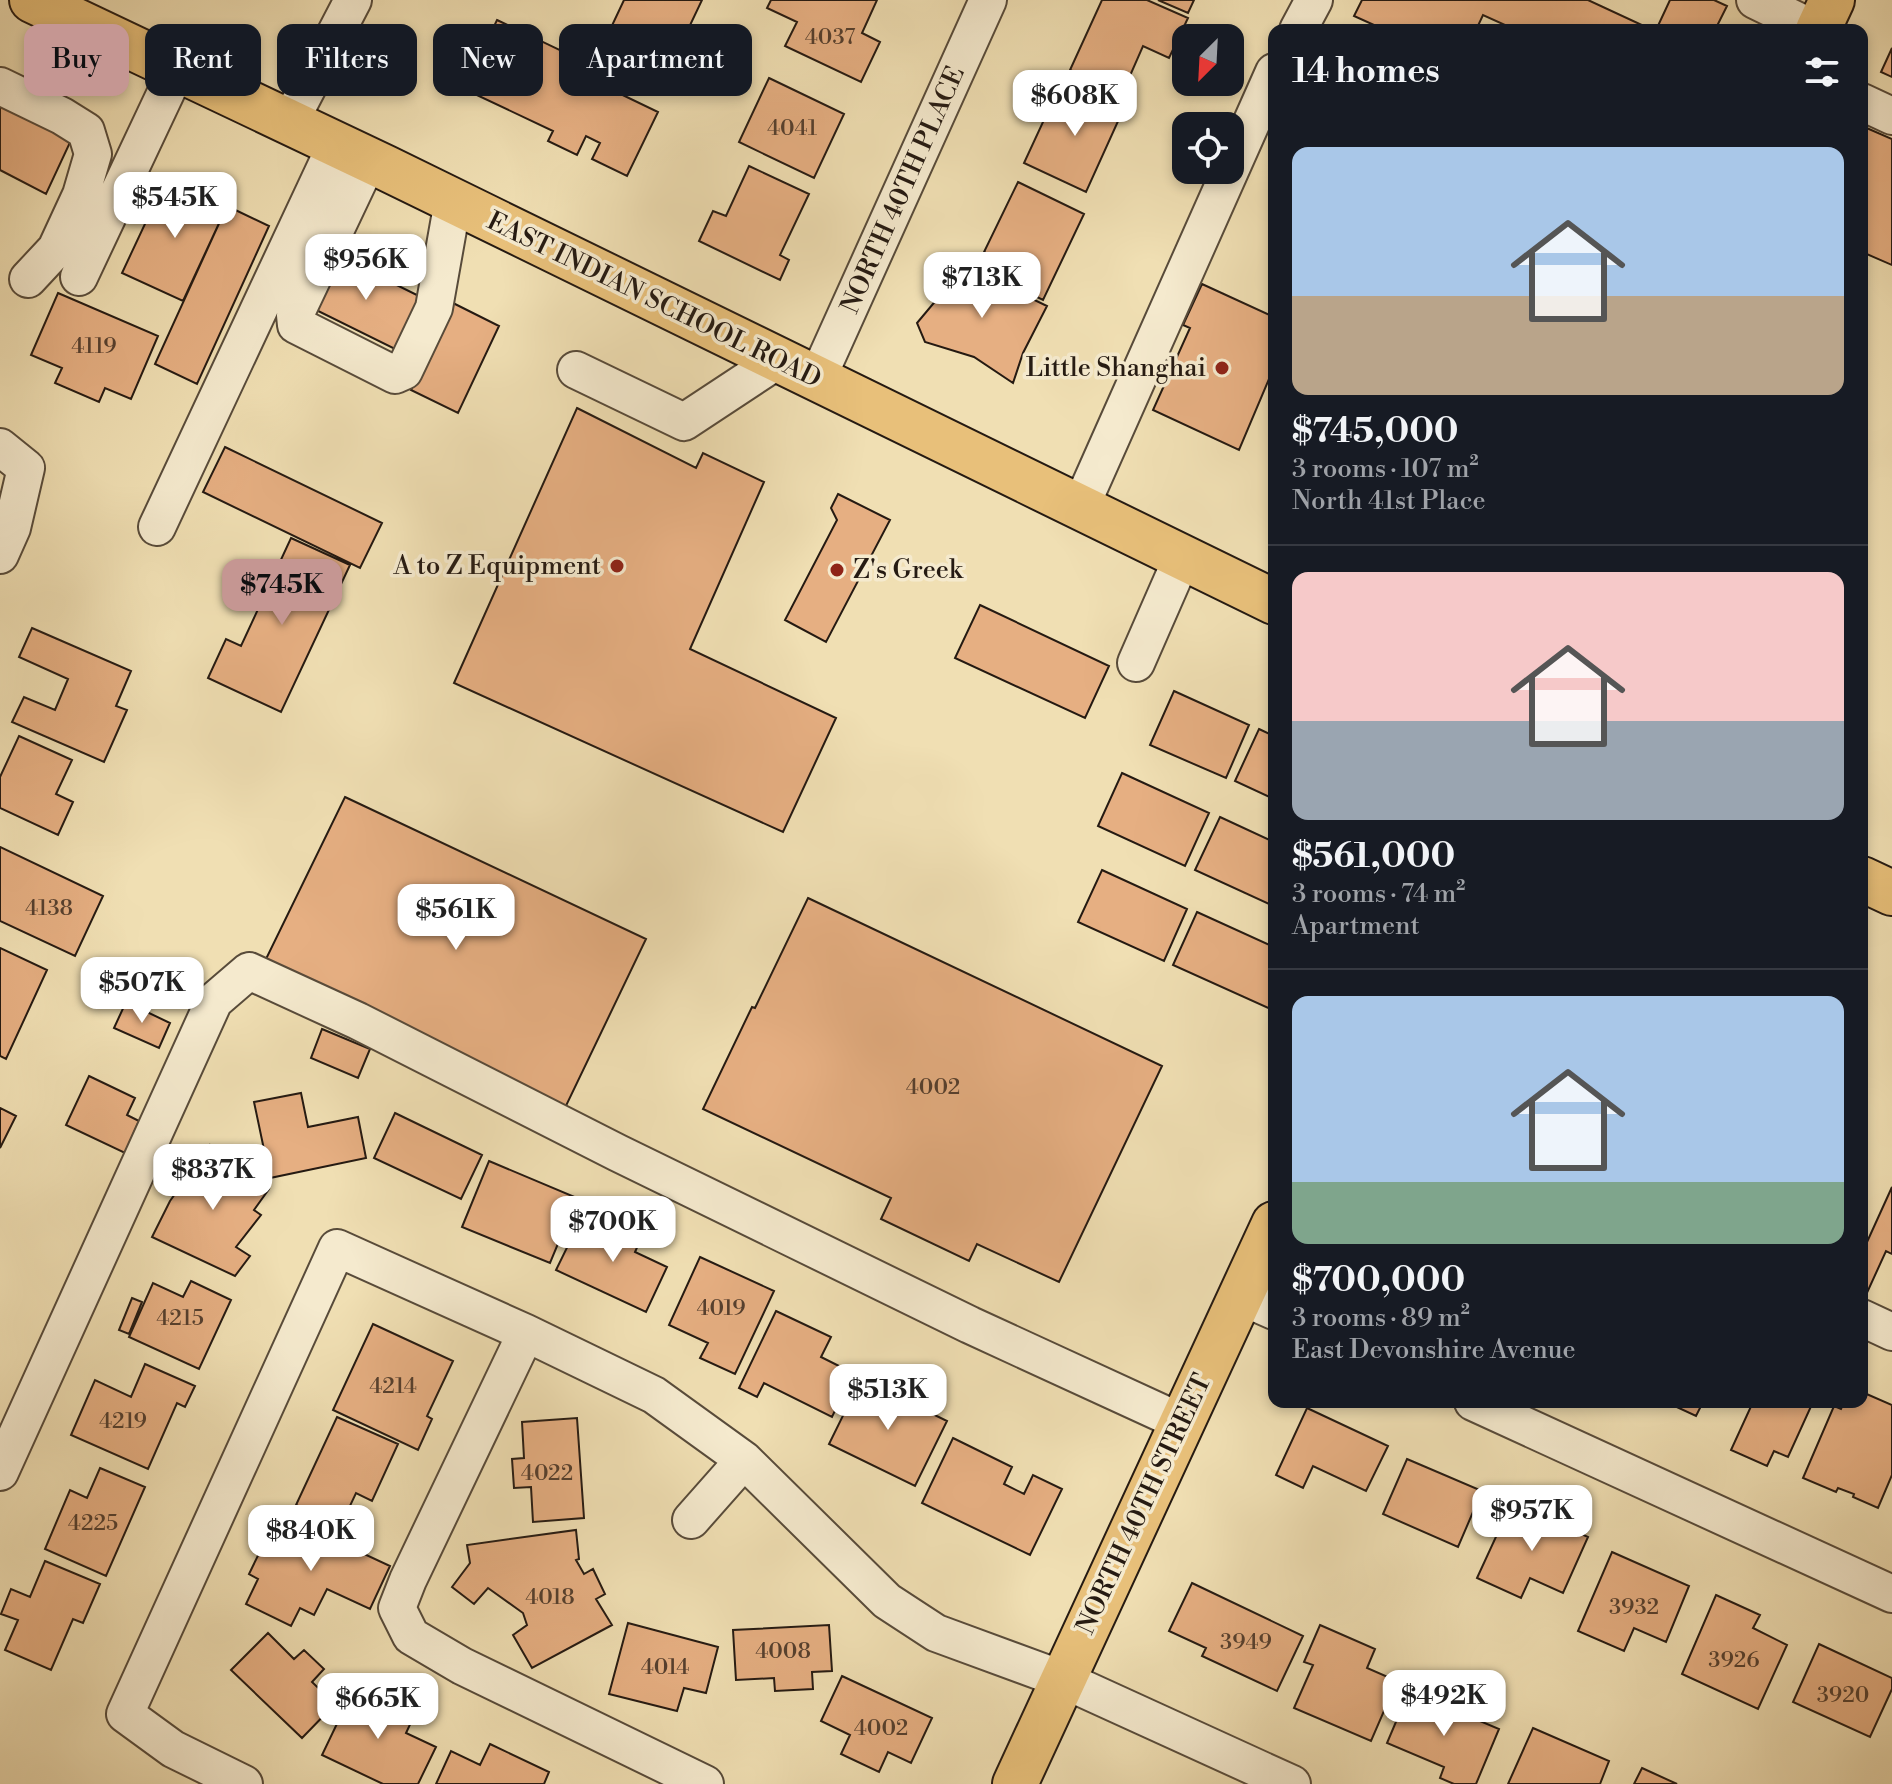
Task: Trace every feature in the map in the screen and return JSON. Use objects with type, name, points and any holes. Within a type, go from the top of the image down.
[{"type":"main road","name":"EAST INDIAN SCHOOL ROAD","points":[[32,0],[145,54]]},
{"type":"main road","points":[[1820,24],[1832,0]]},
{"type":"main road","name":"EAST INDIAN SCHOOL ROAD","points":[[233,96],[1268,599]]},
{"type":"main road","points":[[1868,882],[1892,893]]},
{"type":"main road","name":"NORTH 40TH STREET","points":[[1015,1784],[1181,1422],[1257,1303],[1268,1252]]},
{"type":"street","points":[[289,123],[353,0]]},
{"type":"street","name":"NORTH 40TH PLACE","points":[[817,379],[988,0]]},
{"type":"street","points":[[1301,24],[1314,0]]},
{"type":"street","points":[[1755,0],[1805,24]]},
{"type":"street","points":[[1080,508],[1268,85]]},
{"type":"street","points":[[0,86],[86,131],[93,154],[81,195],[56,249],[28,279]]},
{"type":"street","points":[[79,277],[164,96]]},
{"type":"street","points":[[1868,105],[1892,116]]},
{"type":"street","points":[[352,153],[295,315],[296,325],[395,375],[404,371],[434,308],[453,201]]},
{"type":"street","points":[[157,527],[352,153]]},
{"type":"street","points":[[576,370],[684,422],[778,360]]},
{"type":"street","points":[[0,555],[12,528],[13,457]]},
{"type":"street","points":[[1136,663],[1182,558]]},
{"type":"street","points":[[0,1472],[214,1001],[249,971],[358,1021],[632,1160],[970,1325],[1181,1422]]},
{"type":"street","points":[[244,1784],[173,1749],[125,1714],[337,1248],[654,1395],[744,1460],[887,1601],[936,1633],[1064,1680],[1292,1784]]},
{"type":"street","points":[[1868,1321],[1892,1332]]},
{"type":"street","points":[[526,1333],[421,1551],[397,1608],[411,1636],[462,1666],[705,1784]]},
{"type":"street","points":[[1486,1408],[1892,1594]]},
{"type":"street","points":[[691,1520],[744,1460]]},
{"type":"building","points":[[624,0],[702,0],[691,24],[613,24]]},
{"type":"building","points":[[771,0],[877,0],[862,33],[880,42],[861,82],[785,46],[797,22],[767,8]]},
{"type":"building","points":[[1102,0],[1147,0],[1188,18],[1185,24],[1172,24],[1172,52],[1169,58],[1143,46],[1122,94],[1070,70]]},
{"type":"building","points":[[1158,0],[1194,0],[1188,13]]},
{"type":"building","points":[[1362,0],[1588,0],[1640,24],[1503,24],[1483,15],[1479,24],[1372,24],[1354,16]]},
{"type":"building","points":[[1670,0],[1714,0],[1727,6],[1718,24],[1659,24]]},
{"type":"building","points":[[543,42],[559,50],[559,96],[625,96],[658,112],[627,176],[592,159],[600,143],[586,136],[577,155],[548,141],[553,131],[479,96],[543,96]]},
{"type":"building","points":[[1892,48],[1892,77],[1881,72]]},
{"type":"building","points":[[769,78],[844,114],[814,178],[739,142]]},
{"type":"building","points":[[1077,86],[1124,108],[1086,192],[1024,163],[1055,96],[1070,103]]},
{"type":"building","points":[[0,100],[73,136],[46,194],[0,170]]},
{"type":"building","points":[[1868,129],[1892,139],[1892,265],[1868,255]]},
{"type":"building","points":[[749,166],[809,194],[780,255],[789,260],[780,280],[699,241],[713,211],[726,216]]},
{"type":"building","points":[[166,179],[227,206],[183,301],[122,273]]},
{"type":"building","points":[[1018,182],[1084,214],[1043,300],[994,276],[1001,261],[984,252]]},
{"type":"building","points":[[227,206],[269,226],[197,384],[155,364]]},
{"type":"building","points":[[332,253],[427,300],[401,352],[306,305]]},
{"type":"building","points":[[951,260],[1047,306],[1023,353],[1013,383],[974,357],[925,342],[917,323],[938,298]]},
{"type":"building","name":"Little Shanghai","points":[[1202,284],[1268,314],[1268,381],[1239,450],[1153,410],[1190,328],[1183,325]]},
{"type":"building","points":[[58,293],[158,336],[131,399],[105,388],[99,402],[55,383],[62,368],[31,355]]},
{"type":"building","points":[[453,303],[499,326],[458,413],[411,390]]},
{"type":"building","name":"A to Z Equipment","points":[[577,408],[696,468],[703,453],[764,482],[690,649],[836,718],[783,832],[454,683]]},
{"type":"building","points":[[225,447],[382,523],[360,568],[203,492]]},
{"type":"building","name":"Z's Greek","points":[[838,494],[890,520],[826,642],[785,620],[837,520],[831,508]]},
{"type":"building","points":[[291,538],[350,565],[281,712],[208,678],[226,639],[241,646]]},
{"type":"building","points":[[980,605],[1109,666],[1085,718],[955,658]]},
{"type":"building","points":[[32,628],[131,671],[116,706],[127,710],[104,762],[12,722],[24,697],[55,710],[68,679],[19,657]]},
{"type":"building","points":[[1174,691],[1249,725],[1226,778],[1150,745]]},
{"type":"building","points":[[1259,729],[1268,733],[1268,796],[1235,781]]},
{"type":"building","points":[[19,736],[72,760],[56,794],[73,802],[58,835],[0,808],[0,777]]},
{"type":"building","points":[[1122,773],[1209,813],[1185,866],[1098,826]]},
{"type":"building","points":[[345,797],[646,939],[564,1110],[265,961]]},
{"type":"building","points":[[1220,817],[1268,839],[1268,904],[1195,870]]},
{"type":"building","points":[[0,847],[103,896],[75,956],[0,921]]},
{"type":"building","points":[[1102,870],[1187,909],[1164,961],[1078,922]]},
{"type":"building","points":[[808,898],[1162,1066],[1059,1282],[977,1244],[969,1261],[881,1219],[891,1198],[703,1109]]},
{"type":"building","points":[[1197,912],[1268,944],[1268,1008],[1173,965]]},
{"type":"building","points":[[0,948],[47,970],[6,1059],[0,1056]]},
{"type":"building","points":[[126,1002],[170,1023],[159,1048],[114,1028]]},
{"type":"building","points":[[322,1029],[370,1049],[358,1078],[311,1058]]},
{"type":"building","points":[[89,1076],[135,1098],[127,1115],[139,1121],[125,1153],[66,1125]]},
{"type":"building","points":[[301,1093],[308,1127],[358,1117],[366,1158],[270,1178],[254,1102]]},
{"type":"building","points":[[0,1108],[16,1116],[0,1148]]},
{"type":"building","points":[[395,1113],[482,1155],[461,1199],[374,1158]]},
{"type":"building","points":[[210,1145],[269,1189],[254,1210],[261,1215],[236,1247],[250,1256],[235,1276],[152,1237],[170,1201]]},
{"type":"building","points":[[489,1161],[577,1198],[550,1263],[462,1227]]},
{"type":"building","points":[[1892,1187],[1892,1254],[1886,1251],[1868,1291],[1868,1240]]},
{"type":"building","points":[[615,1220],[643,1234],[635,1252],[667,1267],[646,1312],[556,1270],[579,1223],[607,1237]]},
{"type":"building","points":[[700,1257],[774,1291],[735,1374],[700,1358],[708,1343],[669,1325]]},
{"type":"building","points":[[191,1281],[231,1300],[199,1369],[129,1337],[153,1283],[183,1297]]},
{"type":"building","points":[[132,1298],[142,1302],[129,1334],[119,1330]]},
{"type":"building","points":[[776,1311],[831,1337],[821,1357],[853,1373],[832,1417],[764,1383],[757,1397],[739,1388]]},
{"type":"building","points":[[373,1324],[453,1361],[427,1416],[432,1419],[418,1450],[333,1410]]},
{"type":"building","points":[[145,1364],[195,1386],[185,1407],[177,1403],[148,1469],[71,1435],[95,1380],[131,1397]]},
{"type":"building","points":[[861,1379],[947,1421],[915,1486],[829,1444]]},
{"type":"building","points":[[1868,1395],[1892,1405],[1892,1475],[1878,1508],[1853,1497],[1854,1494],[1838,1488],[1836,1492],[1803,1478],[1833,1408],[1868,1408]]},
{"type":"building","points":[[1307,1408],[1388,1446],[1366,1491],[1313,1466],[1303,1488],[1276,1475]]},
{"type":"building","points":[[1679,1408],[1700,1408],[1696,1416]]},
{"type":"building","points":[[1750,1408],[1810,1408],[1788,1457],[1774,1451],[1767,1466],[1731,1450]]},
{"type":"building","points":[[337,1417],[398,1444],[372,1501],[356,1493],[341,1525],[296,1505]]},
{"type":"building","points":[[577,1418],[584,1518],[533,1522],[531,1487],[514,1488],[512,1459],[524,1458],[522,1422]]},
{"type":"building","points":[[953,1438],[1012,1467],[1004,1484],[1024,1494],[1033,1475],[1062,1489],[1030,1555],[922,1503]]},
{"type":"building","points":[[1407,1459],[1482,1491],[1458,1547],[1383,1514]]},
{"type":"building","points":[[100,1468],[145,1487],[106,1576],[45,1549],[70,1490],[87,1498]]},
{"type":"building","points":[[1512,1502],[1588,1537],[1563,1593],[1530,1578],[1521,1598],[1477,1578]]},
{"type":"building","points":[[287,1518],[390,1566],[370,1609],[327,1589],[314,1615],[300,1608],[291,1626],[246,1604],[258,1579],[249,1574],[266,1539],[275,1544]]},
{"type":"building","points":[[576,1530],[579,1559],[576,1560],[584,1574],[593,1569],[605,1594],[596,1599],[612,1625],[532,1668],[513,1635],[527,1625],[523,1613],[488,1588],[474,1604],[452,1587],[470,1563],[467,1545]]},
{"type":"building","points":[[1612,1552],[1689,1586],[1666,1642],[1634,1628],[1624,1651],[1578,1631]]},
{"type":"building","points":[[45,1561],[100,1584],[83,1623],[73,1619],[51,1670],[5,1650],[18,1620],[1,1614],[11,1589],[30,1597]]},
{"type":"building","points":[[1192,1583],[1303,1636],[1277,1691],[1202,1656],[1206,1648],[1169,1631]]},
{"type":"building","points":[[1716,1595],[1760,1615],[1753,1628],[1787,1645],[1758,1709],[1682,1674]]},
{"type":"building","points":[[628,1623],[718,1647],[706,1693],[684,1688],[677,1711],[609,1694]]},
{"type":"building","points":[[829,1625],[832,1671],[812,1672],[813,1689],[775,1691],[774,1678],[736,1680],[733,1630]]},
{"type":"building","points":[[1320,1625],[1375,1649],[1367,1668],[1397,1681],[1371,1741],[1294,1708],[1313,1665],[1304,1662]]},
{"type":"building","points":[[268,1633],[294,1659],[304,1650],[324,1669],[312,1682],[335,1704],[302,1738],[231,1670]]},
{"type":"building","points":[[1819,1644],[1892,1678],[1892,1689],[1870,1737],[1793,1702]]},
{"type":"building","points":[[842,1676],[932,1718],[911,1763],[888,1752],[879,1772],[841,1754],[850,1735],[821,1721]]},
{"type":"building","points":[[355,1686],[415,1714],[406,1733],[436,1747],[418,1784],[383,1784],[322,1755]]},
{"type":"building","points":[[1409,1691],[1499,1729],[1476,1784],[1454,1784],[1440,1778],[1444,1767],[1387,1743]]},
{"type":"building","points":[[1533,1728],[1609,1761],[1600,1784],[1508,1784]]},
{"type":"building","points":[[490,1744],[549,1772],[544,1784],[436,1784],[451,1751],[480,1765]]},
{"type":"building","points":[[1642,1768],[1677,1784],[1634,1784]]},
{"type":"place","name":"Little Shanghai","points":[[1222,368]]},
{"type":"place","name":"A to Z Equipment","points":[[617,566]]},
{"type":"place","name":"Z's Greek","points":[[837,570]]}]
